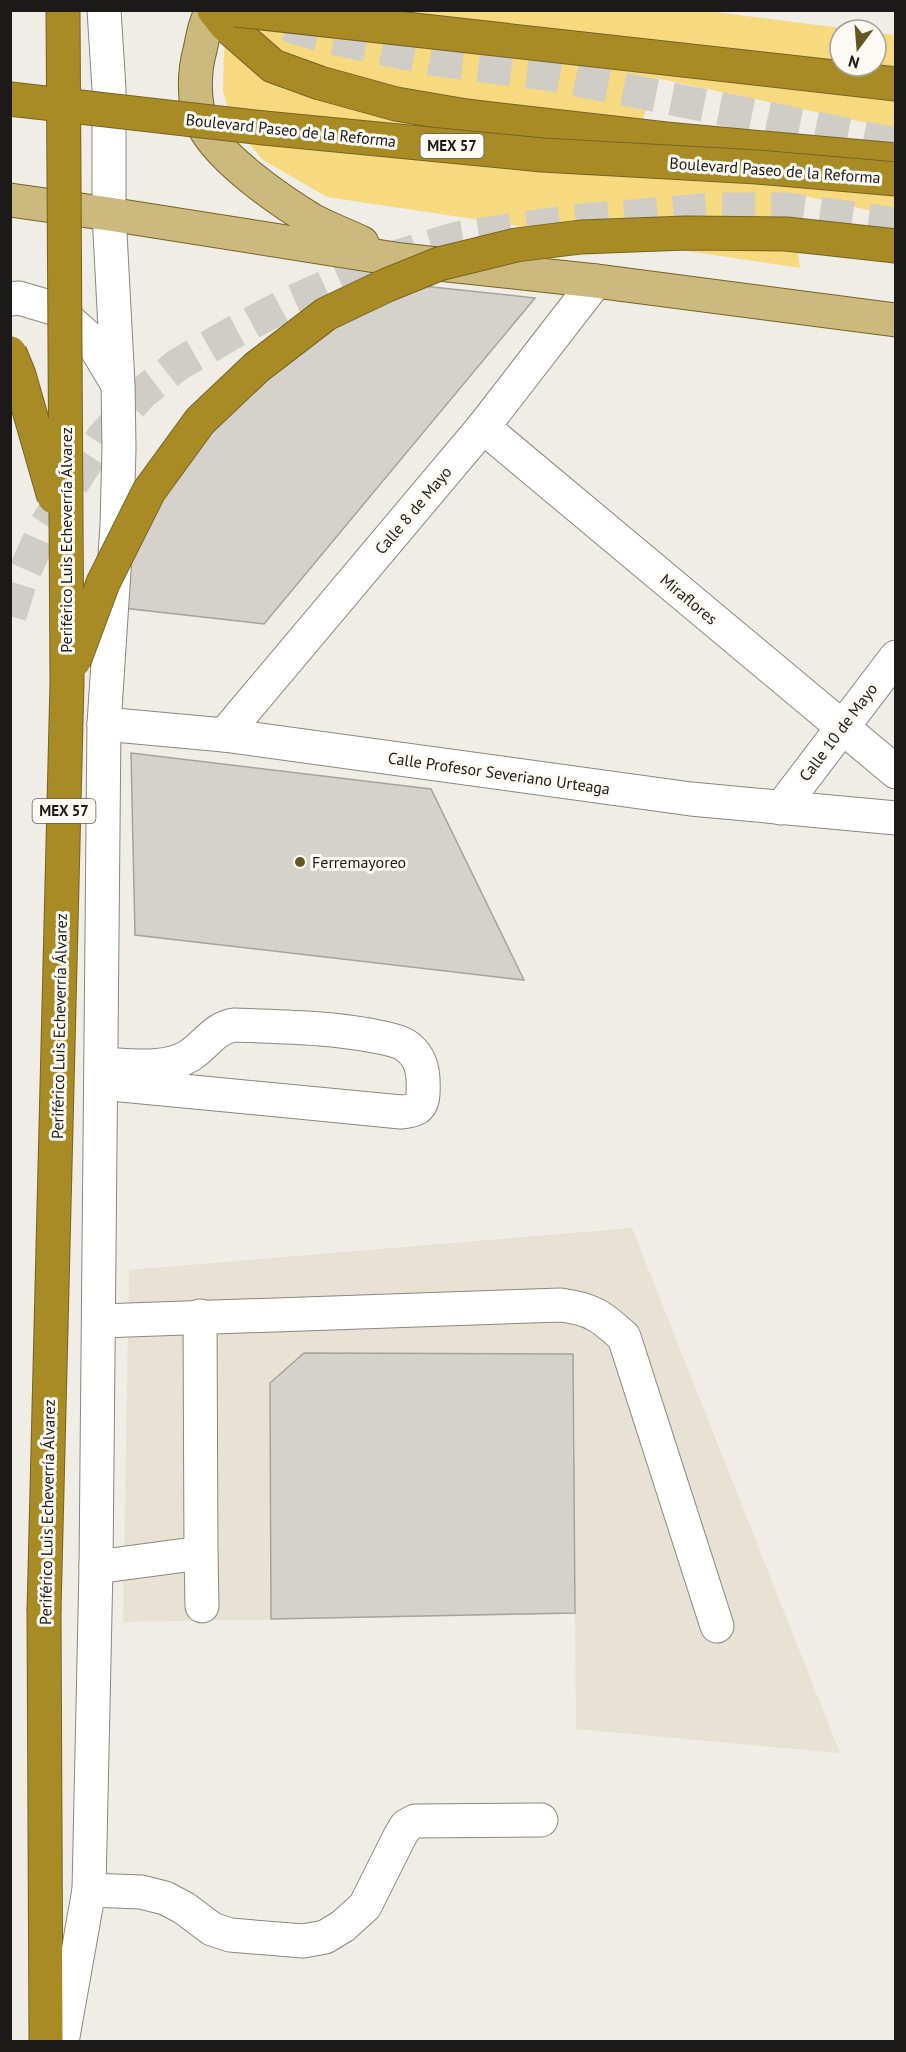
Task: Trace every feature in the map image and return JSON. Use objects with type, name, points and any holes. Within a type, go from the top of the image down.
[{"type":"highway","name":"Periférico Luis Echeverría Álvarez","points":[[46,2042],[44,1611],[67,682],[63,10]]},
{"type":"highway","points":[[213,10],[225,24],[273,66],[320,83],[396,104],[466,116],[666,139],[896,160]]},
{"type":"highway","points":[[236,10],[896,84]]},
{"type":"highway","name":"Boulevard Paseo de la Reforma","points":[[10,99],[264,128],[542,155],[757,167],[896,179]]},
{"type":"highway","points":[[67,682],[103,583],[149,491],[200,421],[257,367],[326,314],[387,285],[439,264],[516,245],[581,237],[686,233],[786,234],[896,246]]},
{"type":"highway","points":[[10,353],[19,375],[65,536]]},
{"type":"main road","points":[[213,10],[207,20],[196,66],[197,98],[201,121],[212,140],[257,182],[313,220],[401,260]]},
{"type":"main road","points":[[10,200],[401,260],[596,281],[896,321]]},
{"type":"street","points":[[62,2042],[89,1890],[96,1567],[104,724],[117,525],[118,384],[109,214],[109,89],[104,10]]},
{"type":"street","name":"Calle 8 de Mayo","points":[[224,735],[483,427],[596,281]]},
{"type":"street","points":[[10,299],[19,298],[56,309],[91,340],[118,384]]},
{"type":"street","name":"Miraflores","points":[[483,427],[896,772]]},
{"type":"street","name":"Calle 10 de Mayo","points":[[781,808],[896,657]]},
{"type":"street","name":"Calle Profesor Severiano Urteaga","points":[[104,724],[224,735],[679,798],[896,818]]},
{"type":"street","points":[[235,1025],[345,1031],[385,1038],[405,1045],[417,1057],[424,1072],[423,1098],[419,1108],[414,1111],[401,1112],[101,1073],[174,1063],[189,1056],[219,1030],[235,1025]]},
{"type":"street","points":[[99,1321],[561,1305],[584,1308],[606,1321],[624,1337],[717,1626]]},
{"type":"street","points":[[200,1316],[202,1606]]},
{"type":"street","points":[[96,1567],[201,1553]]},
{"type":"street","points":[[89,1890],[141,1892],[165,1898],[184,1908],[212,1929],[230,1935],[303,1941],[325,1937],[343,1926],[365,1906],[400,1836],[406,1826],[415,1821],[430,1819],[541,1820]]},
{"type":"shaded area","points":[[245,11],[707,11],[828,26],[828,78],[888,78],[888,34],[895,35],[895,129],[656,78],[643,119],[895,172],[895,216],[791,193],[800,268],[327,197],[263,160],[232,124],[223,91],[224,50]]},
{"type":"shaded area","points":[[632,1228],[840,1753],[576,1729],[575,1614],[123,1622],[129,1270]]},
{"type":"building","points":[[404,284],[535,298],[264,624],[123,608],[132,539],[231,398],[325,322]]},
{"type":"building","name":"Ferremayoreo","points":[[131,753],[431,789],[524,980],[135,935]]},
{"type":"building","points":[[304,1353],[573,1354],[575,1613],[271,1619],[270,1383]]},
{"type":"tunnel","points":[[287,25],[323,36],[431,59],[553,75],[896,144]]},
{"type":"tunnel","points":[[10,616],[21,580],[45,526],[102,438],[142,393],[179,364],[236,331],[289,303],[388,259],[457,238],[570,221],[715,209],[788,209],[896,224]]},
{"type":"place","name":"Ferremayoreo","points":[[300,862]]}]
